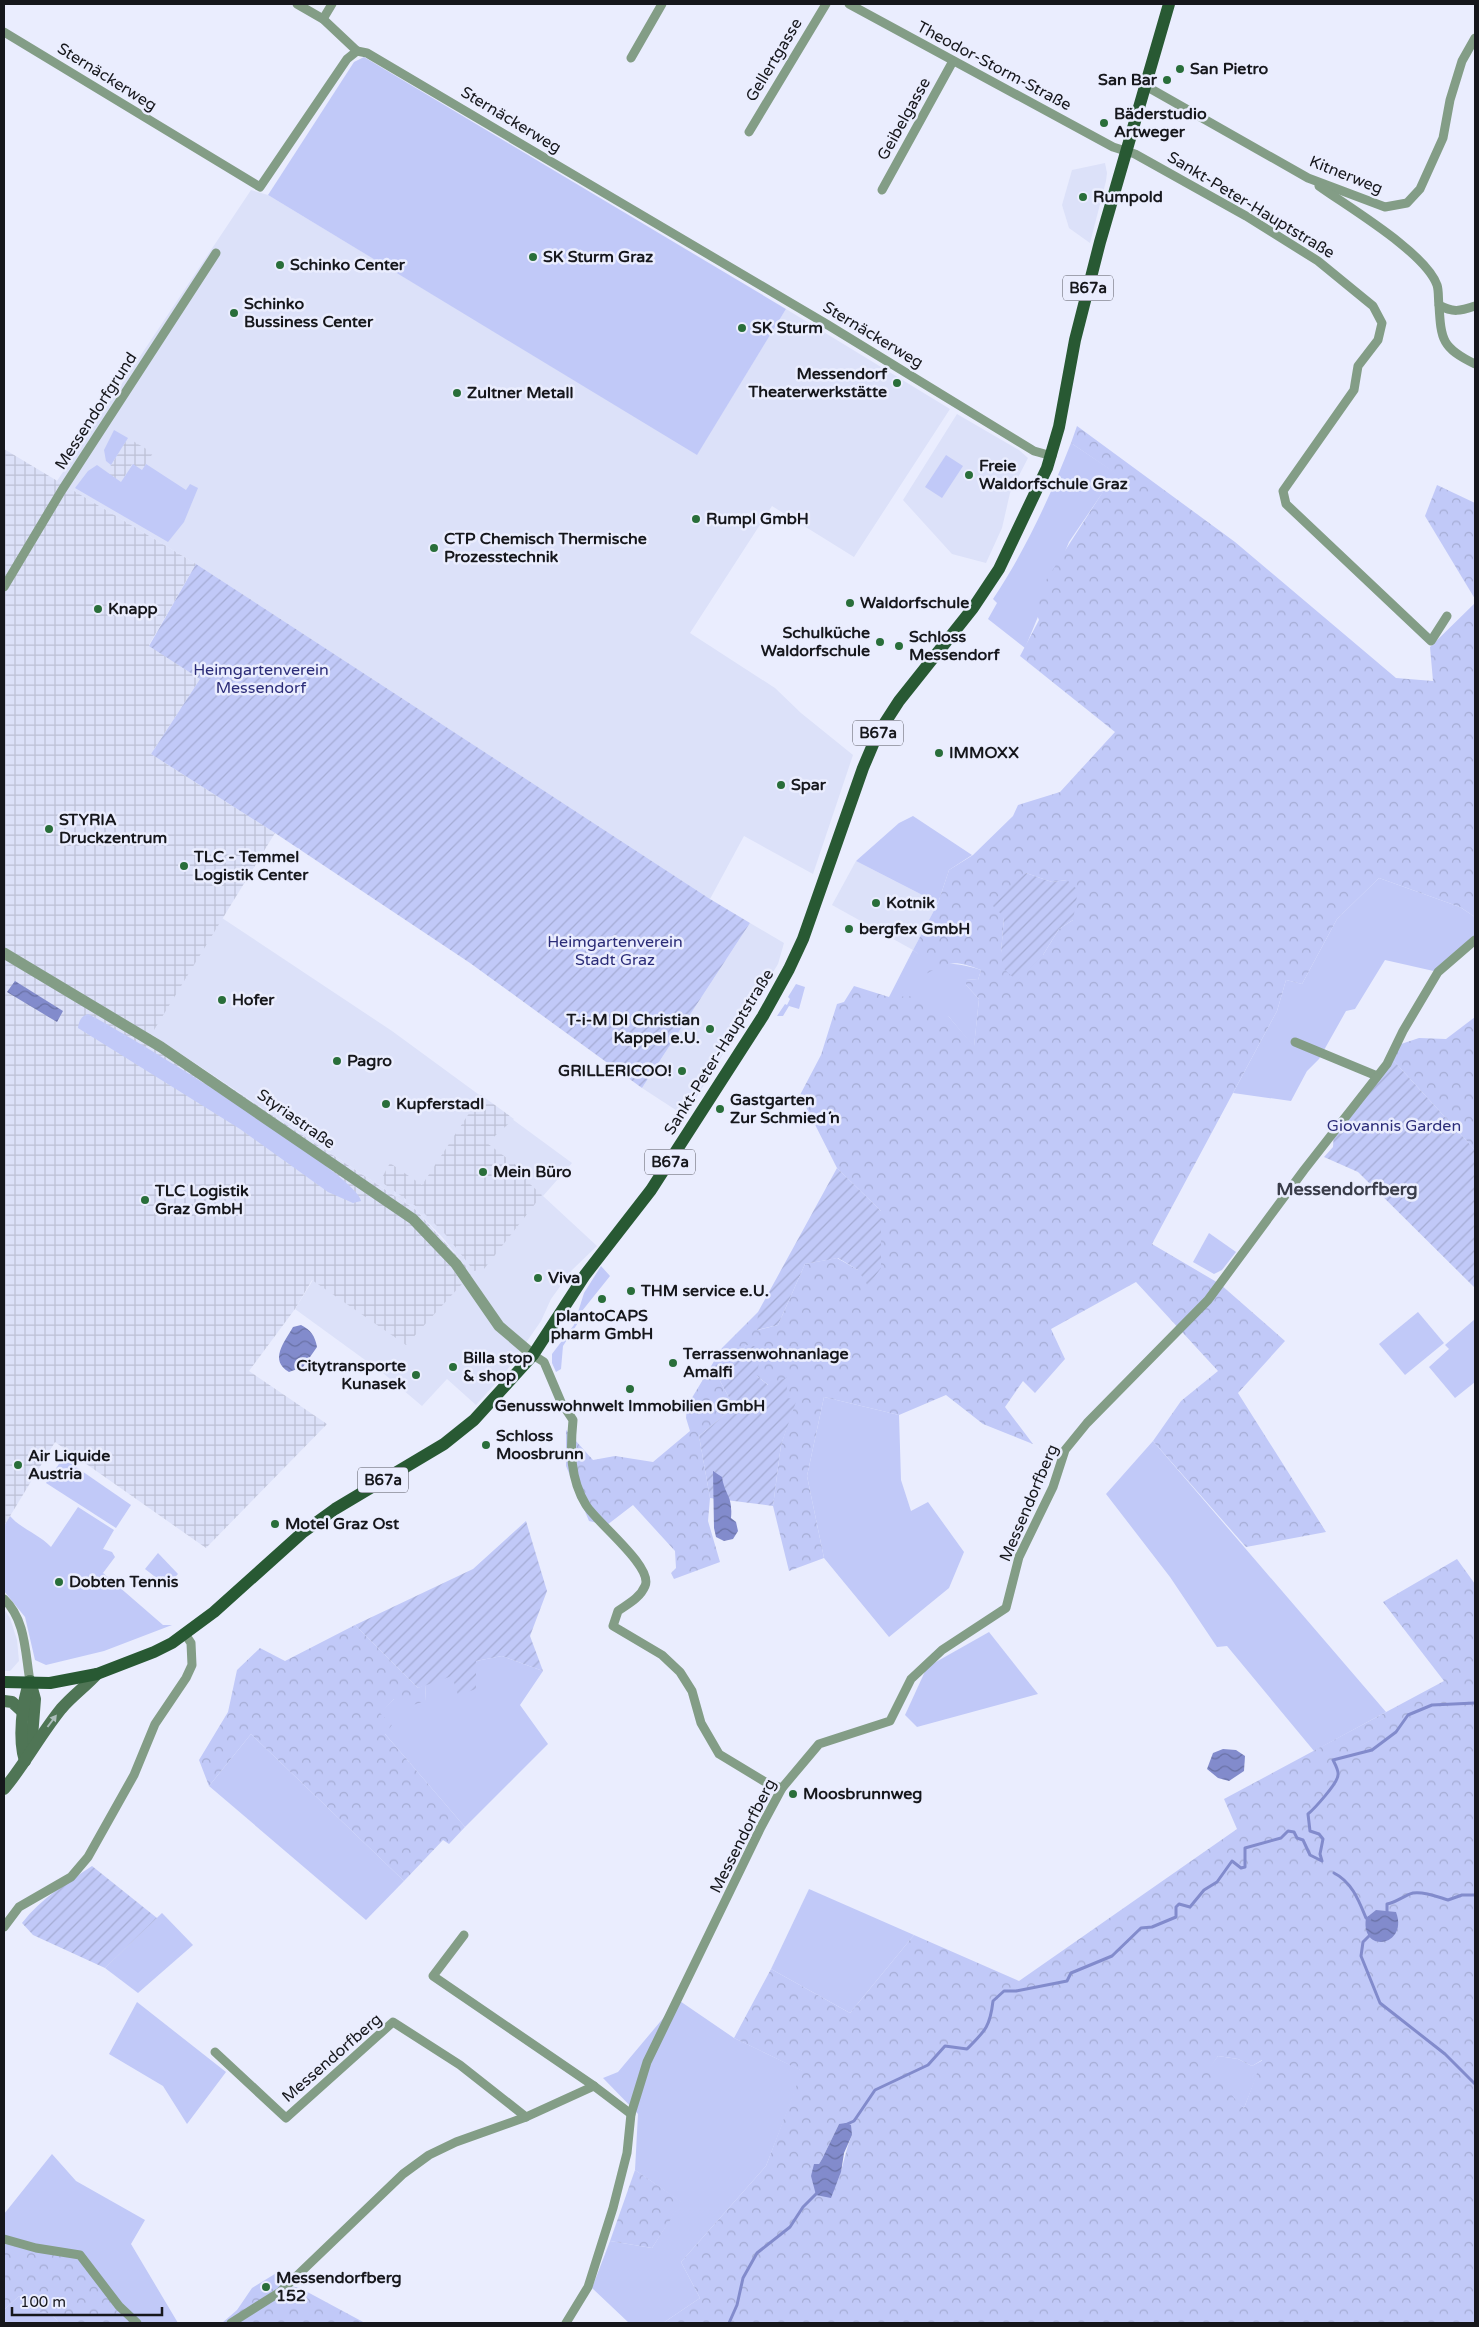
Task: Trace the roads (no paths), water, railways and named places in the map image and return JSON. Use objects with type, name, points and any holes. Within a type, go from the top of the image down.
[{"type":"main road","name":"Sankt-Peter-Hauptstraße","points":[[4,1789],[70,1698],[97,1674],[132,1663],[185,1634],[214,1612],[302,1533],[335,1509],[444,1444],[474,1420],[533,1355],[585,1275],[651,1190],[763,1016],[802,939],[863,768],[877,735],[899,701],[973,608],[999,569],[1052,456],[1075,340],[1125,151],[1169,4]]},
{"type":"main road","name":"B67a","points":[[4,1682],[30,1681],[50,1683],[97,1674]]},
{"type":"main road","points":[[28,1756],[21,1750],[25,1695],[30,1681]]},
{"type":"main road","points":[[28,1756],[35,1699],[30,1681]]},
{"type":"main road","points":[[4,1700],[12,1702],[24,1713]]},
{"type":"street","points":[[297,4],[323,19],[357,51]]},
{"type":"street","points":[[323,19],[332,4]]},
{"type":"street","points":[[631,58],[662,4]]},
{"type":"street","name":"Gellertgasse","points":[[748,132],[826,4]]},
{"type":"street","name":"Theodor-Storm-Straße","points":[[849,4],[953,62],[1113,147],[1125,151]]},
{"type":"street","name":"Sternäckerweg","points":[[4,32],[260,187],[344,63],[357,51],[374,57],[828,325],[1034,451],[1052,456]]},
{"type":"street","name":"Kitnerweg","points":[[1144,85],[1308,178],[1385,207],[1408,202],[1420,189],[1443,138],[1450,100],[1460,69],[1475,38]]},
{"type":"street","name":"Geibelgasse","points":[[882,190],[953,62]]},
{"type":"street","name":"Sankt-Peter-Hauptstraße","points":[[1125,151],[1135,154],[1221,202],[1294,246],[1318,262],[1373,306],[1382,323],[1378,340],[1358,366],[1354,390],[1283,491],[1286,504],[1431,641],[1447,616]]},
{"type":"street","points":[[1308,178],[1406,248],[1425,266],[1437,286],[1440,335],[1455,354],[1475,364]]},
{"type":"street","name":"Messendorfgrund","points":[[4,587],[62,490],[216,253]]},
{"type":"street","points":[[1439,305],[1448,310],[1458,312],[1475,306]]},
{"type":"street","name":"Messendorfberg","points":[[566,2323],[588,2287],[613,2208],[626,2153],[631,2114],[647,2062],[757,1835],[782,1788],[819,1744],[890,1720],[912,1679],[942,1650],[1006,1608],[1019,1557],[1053,1487],[1065,1450],[1087,1423],[1208,1300],[1387,1064],[1402,1031],[1438,972],[1475,940]]},
{"type":"street","name":"Styriastraße","points":[[4,953],[161,1046],[413,1219],[456,1264],[499,1326],[533,1355]]},
{"type":"street","points":[[1295,1042],[1377,1076]]},
{"type":"street","points":[[533,1355],[544,1362],[561,1402],[571,1414],[573,1420],[571,1461],[586,1505],[600,1523],[630,1552],[645,1574],[645,1586],[634,1600],[618,1611],[614,1626],[662,1655],[680,1672],[692,1691],[701,1723],[719,1754],[767,1783],[782,1788]]},
{"type":"street","points":[[4,1599],[14,1611],[20,1624],[30,1681]]},
{"type":"street","points":[[4,1927],[19,1907],[71,1877],[88,1857],[134,1775],[155,1724],[184,1682],[192,1665],[191,1643],[185,1634]]},
{"type":"street","points":[[464,1935],[433,1976],[594,2086],[631,2114]]},
{"type":"street","name":"Messendorfberg","points":[[215,2052],[286,2118],[393,2022],[460,2065],[526,2117]]},
{"type":"street","points":[[231,2323],[280,2292],[403,2174],[429,2155],[456,2142],[526,2117],[594,2086]]},
{"type":"street","points":[[4,2239],[36,2248],[80,2255],[119,2306],[138,2323]]},
{"type":"water","points":[[15,981],[63,1011],[57,1022],[7,992]]},
{"type":"water","points":[[301,1325],[312,1334],[317,1347],[303,1367],[289,1372],[280,1362],[280,1351],[293,1327]]},
{"type":"water","points":[[713,1471],[722,1477],[730,1500],[731,1518],[736,1522],[738,1531],[733,1539],[724,1541],[716,1537],[714,1528]]},
{"type":"water","points":[[1223,1749],[1236,1750],[1245,1756],[1244,1771],[1229,1781],[1218,1778],[1207,1769],[1213,1753]]},
{"type":"water","points":[[1376,1910],[1396,1912],[1398,1924],[1396,1932],[1391,1939],[1384,1942],[1376,1941],[1370,1937],[1366,1930],[1366,1918]]},
{"type":"water","points":[[846,2123],[851,2125],[852,2135],[844,2153],[841,2172],[831,2198],[816,2195],[811,2176],[814,2164],[819,2164],[839,2124]]},
{"type":"waterway","points":[[845,2125],[854,2121],[875,2090],[928,2065],[945,2046],[967,2049],[986,2028],[993,2001],[1004,1991],[1016,1991],[1067,1981],[1071,1973],[1112,1956],[1141,1928],[1152,1927],[1176,1917],[1176,1907],[1179,1904],[1190,1907],[1204,1890],[1217,1882],[1232,1861],[1241,1868],[1245,1867],[1245,1848],[1281,1838],[1288,1831],[1294,1832],[1297,1838],[1303,1840],[1310,1855],[1322,1861],[1320,1854],[1323,1839],[1319,1834],[1310,1831],[1308,1814],[1325,1796],[1337,1779],[1338,1772],[1333,1760],[1372,1750],[1396,1732],[1408,1715],[1432,1705],[1475,1703]]},
{"type":"waterway","points":[[1334,1873],[1346,1881],[1358,1899],[1366,1918],[1370,1919]]},
{"type":"waterway","points":[[1387,1913],[1387,1904],[1413,1893],[1426,1894],[1448,1900],[1462,1895],[1475,1895]]},
{"type":"waterway","points":[[1370,1935],[1363,1942],[1361,1956],[1380,2003],[1445,2054],[1475,2084]]},
{"type":"waterway","points":[[729,2323],[737,2305],[743,2278],[757,2253],[790,2227],[803,2207],[817,2193]]},
{"type":"place","name":"San Pietro","points":[[1180,69]]},
{"type":"place","name":"San Bar","points":[[1167,80]]},
{"type":"place","name":"Bäderstudio Artweger","points":[[1104,123]]},
{"type":"place","name":"Rumpold","points":[[1083,197]]},
{"type":"place","name":"SK Sturm Graz","points":[[533,257]]},
{"type":"place","name":"Schinko Center","points":[[280,265]]},
{"type":"place","name":"Schinko Bussiness Center","points":[[234,313]]},
{"type":"place","name":"SK Sturm","points":[[742,328]]},
{"type":"place","name":"Messendorf Theaterwerkstätte","points":[[897,383]]},
{"type":"place","name":"Zultner Metall","points":[[457,393]]},
{"type":"place","name":"Freie Waldorfschule Graz","points":[[969,475]]},
{"type":"place","name":"Rumpl GmbH","points":[[696,519]]},
{"type":"place","name":"CTP Chemisch Thermische Prozesstechnik","points":[[434,548]]},
{"type":"place","name":"Waldorfschule","points":[[850,603]]},
{"type":"place","name":"Knapp","points":[[98,609]]},
{"type":"place","name":"Schulküche Waldorfschule","points":[[880,642]]},
{"type":"place","name":"Schloss Messendorf","points":[[899,646]]},
{"type":"place","name":"IMMOXX","points":[[939,753]]},
{"type":"place","name":"Spar","points":[[781,785]]},
{"type":"place","name":"STYRIA Druckzentrum","points":[[49,829]]},
{"type":"place","name":"TLC - Temmel Logistik Center","points":[[184,866]]},
{"type":"place","name":"Kotnik","points":[[876,903]]},
{"type":"place","name":"bergfex GmbH","points":[[849,929]]},
{"type":"place","name":"Hofer","points":[[222,1000]]},
{"type":"place","name":"T-i-M DI Christian Kappel e.U.","points":[[710,1029]]},
{"type":"place","name":"Pagro","points":[[337,1061]]},
{"type":"place","name":"GRILLERICOO!","points":[[682,1071]]},
{"type":"place","name":"Kupferstadl","points":[[386,1104]]},
{"type":"place","name":"Gastgarten Zur Schmied´n","points":[[720,1109]]},
{"type":"place","name":"Mein Büro","points":[[483,1172]]},
{"type":"place","name":"TLC Logistik Graz GmbH","points":[[145,1200]]},
{"type":"place","name":"Viva","points":[[538,1278]]},
{"type":"place","name":"THM service e.U.","points":[[631,1291]]},
{"type":"place","name":"plantoCAPS pharm GmbH","points":[[602,1299]]},
{"type":"place","name":"Terrassenwohnanlage Amalfi","points":[[673,1363]]},
{"type":"place","name":"Billa stop & shop","points":[[453,1367]]},
{"type":"place","name":"Citytransporte Kunasek","points":[[416,1375]]},
{"type":"place","name":"Genusswohnwelt Immobilien GmbH","points":[[630,1389]]},
{"type":"place","name":"Schloss Moosbrunn","points":[[486,1445]]},
{"type":"place","name":"Air Liquide Austria","points":[[18,1465]]},
{"type":"place","name":"Motel Graz Ost","points":[[275,1524]]},
{"type":"place","name":"Dobten Tennis","points":[[59,1582]]},
{"type":"place","name":"Moosbrunnweg","points":[[793,1794]]},
{"type":"place","name":"Messendorfberg 152","points":[[266,2287]]},
{"type":"district","name":"Messendorfberg","points":[[1347,1189]]},
{"type":"park label","name":"Heimgartenverein Messendorf","points":[[261,679]]},
{"type":"park label","name":"Heimgartenverein Stadt Graz","points":[[615,951]]},
{"type":"park label","name":"Giovannis Garden","points":[[1394,1126]]}]
